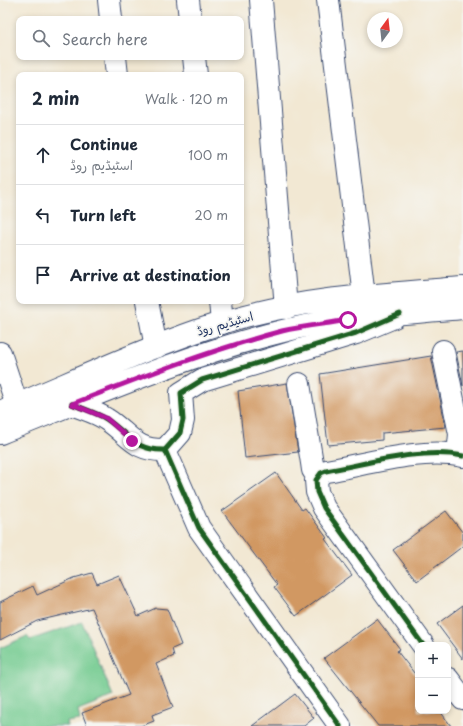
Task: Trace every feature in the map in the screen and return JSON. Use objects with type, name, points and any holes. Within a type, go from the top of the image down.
[{"type":"street","points":[[109,0],[111,16]]},
{"type":"street","points":[[188,0],[190,16]]},
{"type":"street","points":[[261,0],[286,308]]},
{"type":"street","points":[[328,0],[364,296]]},
{"type":"street","points":[[115,60],[117,72]]},
{"type":"street","points":[[194,60],[196,72]]},
{"type":"street","name":"اسٹیڈیم روڈ","points":[[8,408],[156,347],[222,323],[286,308],[364,296],[463,288]]},
{"type":"street","points":[[148,304],[156,347]]},
{"type":"street","points":[[220,304],[222,323]]},
{"type":"street","name":"اسٹیڈیم روڈ","points":[[0,433],[192,358],[283,331],[348,320],[463,308]]},
{"type":"street","points":[[72,404],[106,418],[136,444],[157,450],[165,450],[180,433],[183,420],[181,393],[202,380],[356,333],[400,314]]},
{"type":"street","points":[[421,642],[324,508],[315,484],[318,476],[326,471],[424,454],[460,456],[460,434],[443,351]]},
{"type":"street","points":[[0,353],[8,408]]},
{"type":"street","points":[[299,384],[313,470],[318,476]]},
{"type":"street","points":[[165,450],[199,528],[340,726]]},
{"type":"street","points":[[451,683],[463,699]]},
{"type":"green space","points":[[82,622],[113,696],[78,710],[80,720],[67,722],[68,726],[0,726],[0,648],[27,636],[30,640]]},
{"type":"building","points":[[463,351],[463,386],[456,352]]},
{"type":"building","points":[[431,356],[446,427],[382,433],[382,440],[328,445],[320,374]]},
{"type":"building","points":[[287,383],[298,452],[245,458],[238,391]]},
{"type":"building","points":[[276,473],[302,510],[305,508],[327,538],[325,539],[352,575],[296,616],[274,587],[277,585],[222,511]]},
{"type":"building","points":[[446,511],[463,533],[463,546],[417,581],[393,550]]},
{"type":"building","points":[[92,573],[97,584],[119,575],[138,616],[156,608],[167,609],[181,645],[172,649],[174,656],[156,664],[173,707],[152,715],[154,721],[141,726],[87,726],[82,713],[129,695],[92,608],[37,621],[0,640],[0,602],[33,586],[37,595],[74,578]]},
{"type":"building","points":[[463,605],[463,659],[451,642],[437,624]]},
{"type":"building","points":[[377,619],[400,649],[397,651],[415,674],[415,714],[442,714],[451,726],[378,726],[324,658]]},
{"type":"building","points":[[295,694],[314,718],[304,726],[252,726]]},
{"type":"cycle path","points":[[72,404],[94,412],[114,425],[139,445],[154,450],[165,450],[180,433],[183,420],[181,393],[202,380],[356,333],[400,314]]},
{"type":"cycle path","points":[[165,450],[199,528],[340,726]]},
{"type":"cycle path","points":[[421,642],[324,508],[317,492],[316,480],[321,473],[326,471],[412,455],[447,454],[463,456]]},
{"type":"route","points":[[132,441],[106,418],[72,404],[192,358],[218,350],[283,331],[348,320]]}]
